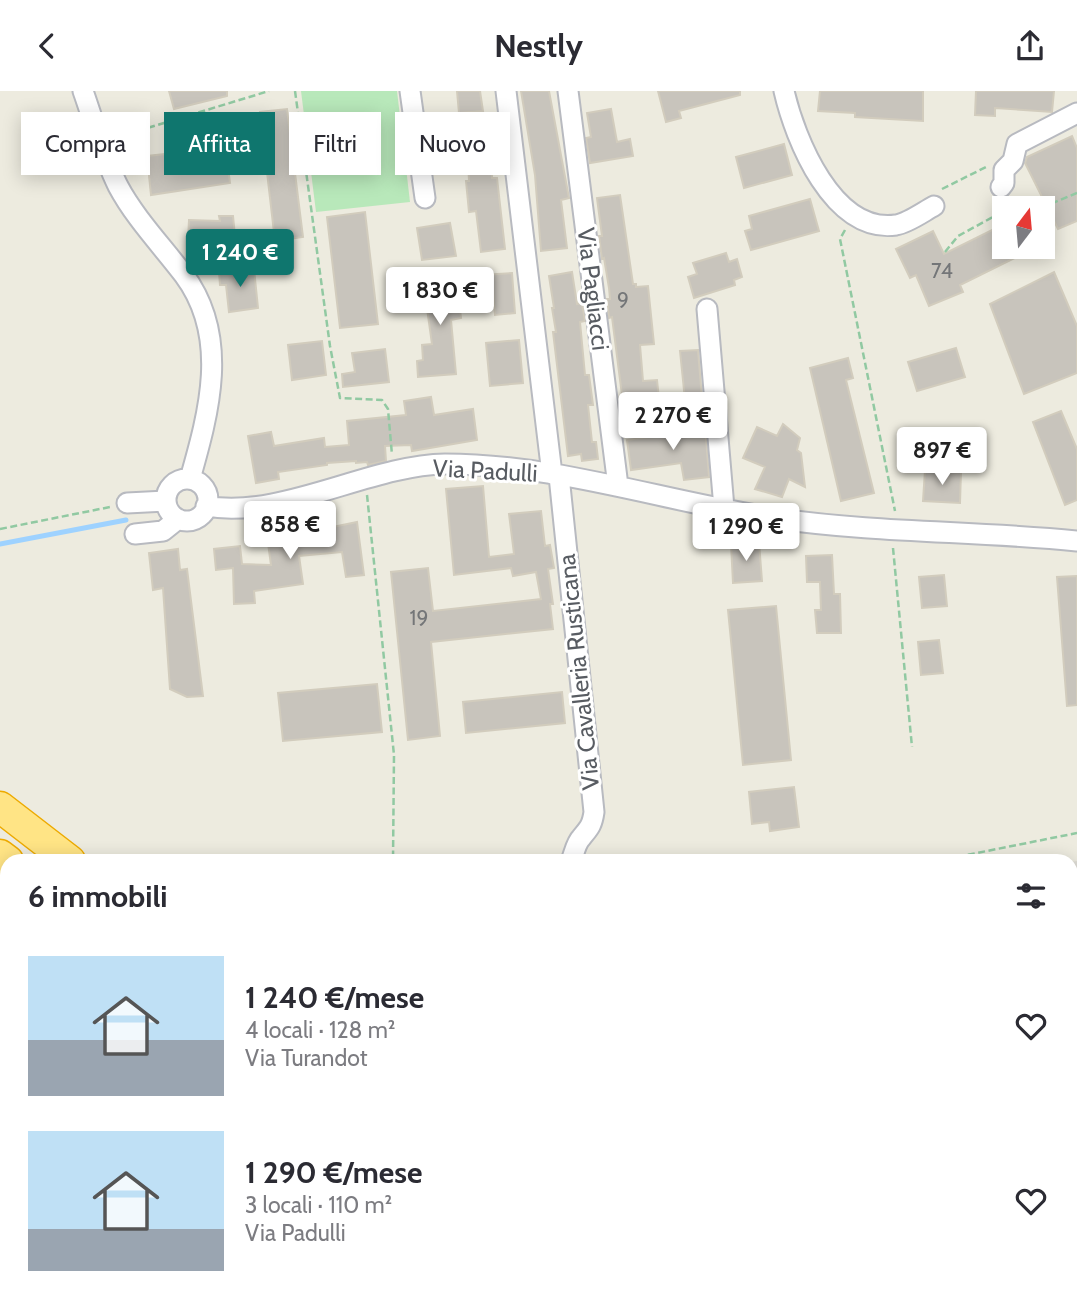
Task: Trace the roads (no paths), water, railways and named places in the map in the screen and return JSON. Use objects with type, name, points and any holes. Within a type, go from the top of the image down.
[{"type":"highway","points":[[0,807],[61,854]]},
{"type":"street","points":[[83,91],[117,184],[187,279],[200,300],[210,326],[213,368],[190,479]]},
{"type":"street","points":[[410,91],[425,198]]},
{"type":"street","name":"Via Cavalleria Rusticana","points":[[506,91],[556,475],[594,812],[592,825],[579,839],[574,854]]},
{"type":"street","name":"Via Pagliacci","points":[[568,91],[618,486]]},
{"type":"street","points":[[784,91],[789,113],[811,162],[834,199],[854,216],[876,224],[897,225],[934,207]]},
{"type":"street","points":[[1001,187],[1004,183],[1004,170],[1013,161],[1017,144],[1077,113]]},
{"type":"street","points":[[707,309],[724,508]]},
{"type":"street","name":"Via Padulli","points":[[135,534],[163,531],[178,519],[194,519],[206,506],[228,510],[253,507],[399,470],[444,464],[510,468],[556,475],[780,519],[1077,541]]},
{"type":"street","points":[[178,519],[170,512],[166,501],[172,484],[190,479],[202,486],[206,492],[206,506]]},
{"type":"street","points":[[127,503],[166,501]]},
{"type":"waterway","points":[[0,544],[126,520]]}]
